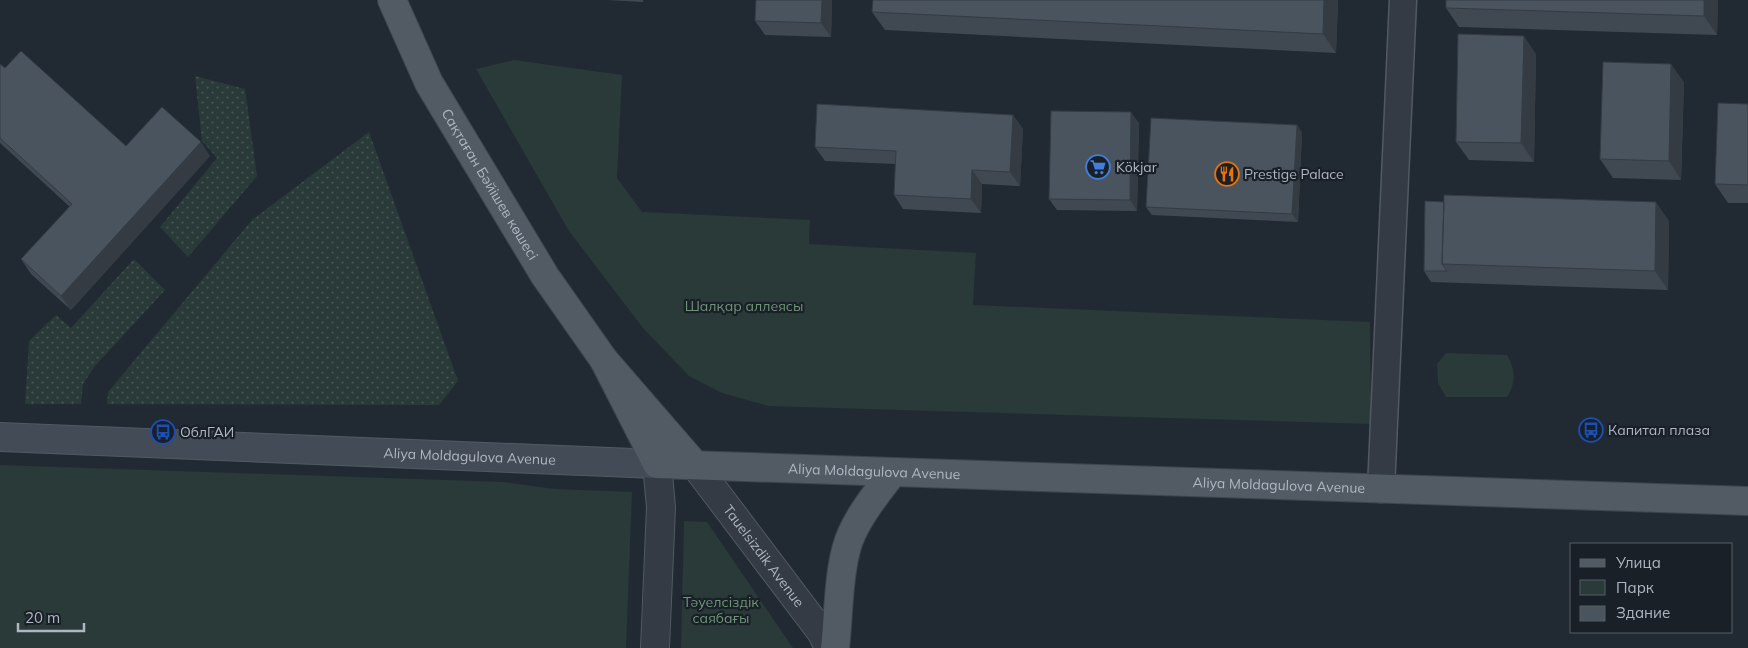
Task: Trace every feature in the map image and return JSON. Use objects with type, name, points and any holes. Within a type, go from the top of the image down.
[{"type":"main road","name":"Сақтаған Бәйішев көшесі","points":[[392,0],[429,84],[545,276],[604,360],[695,465]]},
{"type":"main road","name":"Сақтаған Бәйішев көшесі","points":[[604,360],[657,464]]},
{"type":"main road","name":"Aliya Moldagulova Avenue","points":[[0,437],[657,464],[1748,501]]},
{"type":"main road","points":[[835,648],[844,557],[851,534],[863,513],[893,472]]},
{"type":"street","points":[[1381,489],[1403,0]]},
{"type":"street","points":[[655,648],[661,507],[657,464]]},
{"type":"street","name":"Tauelsizdik Avenue","points":[[695,465],[822,633],[829,648]]},
{"type":"green space","name":"Шалқар аллеясы","points":[[514,60],[622,75],[617,178],[642,212],[810,220],[809,244],[976,253],[973,305],[1370,322],[1371,424],[768,406],[722,393],[689,376],[643,328],[569,231],[476,69]]},
{"type":"green space","points":[[195,76],[245,89],[257,176],[188,257],[160,227],[217,158],[202,141]]},
{"type":"green space","points":[[369,132],[458,381],[439,405],[107,404],[108,392],[252,220]]},
{"type":"green space","points":[[134,259],[165,290],[95,366],[83,384],[81,404],[25,404],[29,341],[56,315],[71,328]]},
{"type":"green space","points":[[1446,353],[1507,355],[1514,376],[1507,397],[1446,397],[1438,383],[1437,364]]},
{"type":"green space","points":[[0,465],[503,482],[555,489],[632,492],[626,648],[0,648]]},
{"type":"green space","name":"Тәуелсіздік саябағы","points":[[684,521],[707,522],[793,648],[681,648]]},
{"type":"building","points":[[756,0],[822,0],[821,23],[755,21]]},
{"type":"building","points":[[873,0],[1324,0],[1323,34],[872,12]]},
{"type":"building","points":[[1446,0],[1704,0],[1704,16],[1446,8]]},
{"type":"building","points":[[1458,34],[1524,36],[1521,143],[1456,142]]},
{"type":"building","points":[[21,51],[126,146],[162,107],[201,142],[61,296],[21,259],[72,204],[0,138],[0,64],[5,68]]},
{"type":"building","points":[[1603,62],[1671,64],[1669,161],[1600,159]]},
{"type":"building","points":[[1718,103],[1748,104],[1748,185],[1715,184]]},
{"type":"building","points":[[817,104],[1013,115],[1010,172],[972,170],[971,199],[894,195],[896,151],[815,147]]},
{"type":"building","name":"Kökjar","points":[[1051,111],[1131,112],[1130,200],[1049,199]]},
{"type":"building","name":"Prestige Palace","points":[[1151,118],[1297,125],[1292,214],[1146,207]]},
{"type":"building","points":[[1444,195],[1656,202],[1655,271],[1442,264]]},
{"type":"building","points":[[1425,201],[1444,202],[1442,264],[1447,271],[1424,271]]},
{"type":"place","name":"Kökjar","points":[[1098,167]]},
{"type":"place","name":"Prestige Palace","points":[[1227,174]]},
{"type":"place","name":"Капитал плаза","points":[[1591,430]]},
{"type":"place","name":"ОблГАИ","points":[[163,432]]}]
